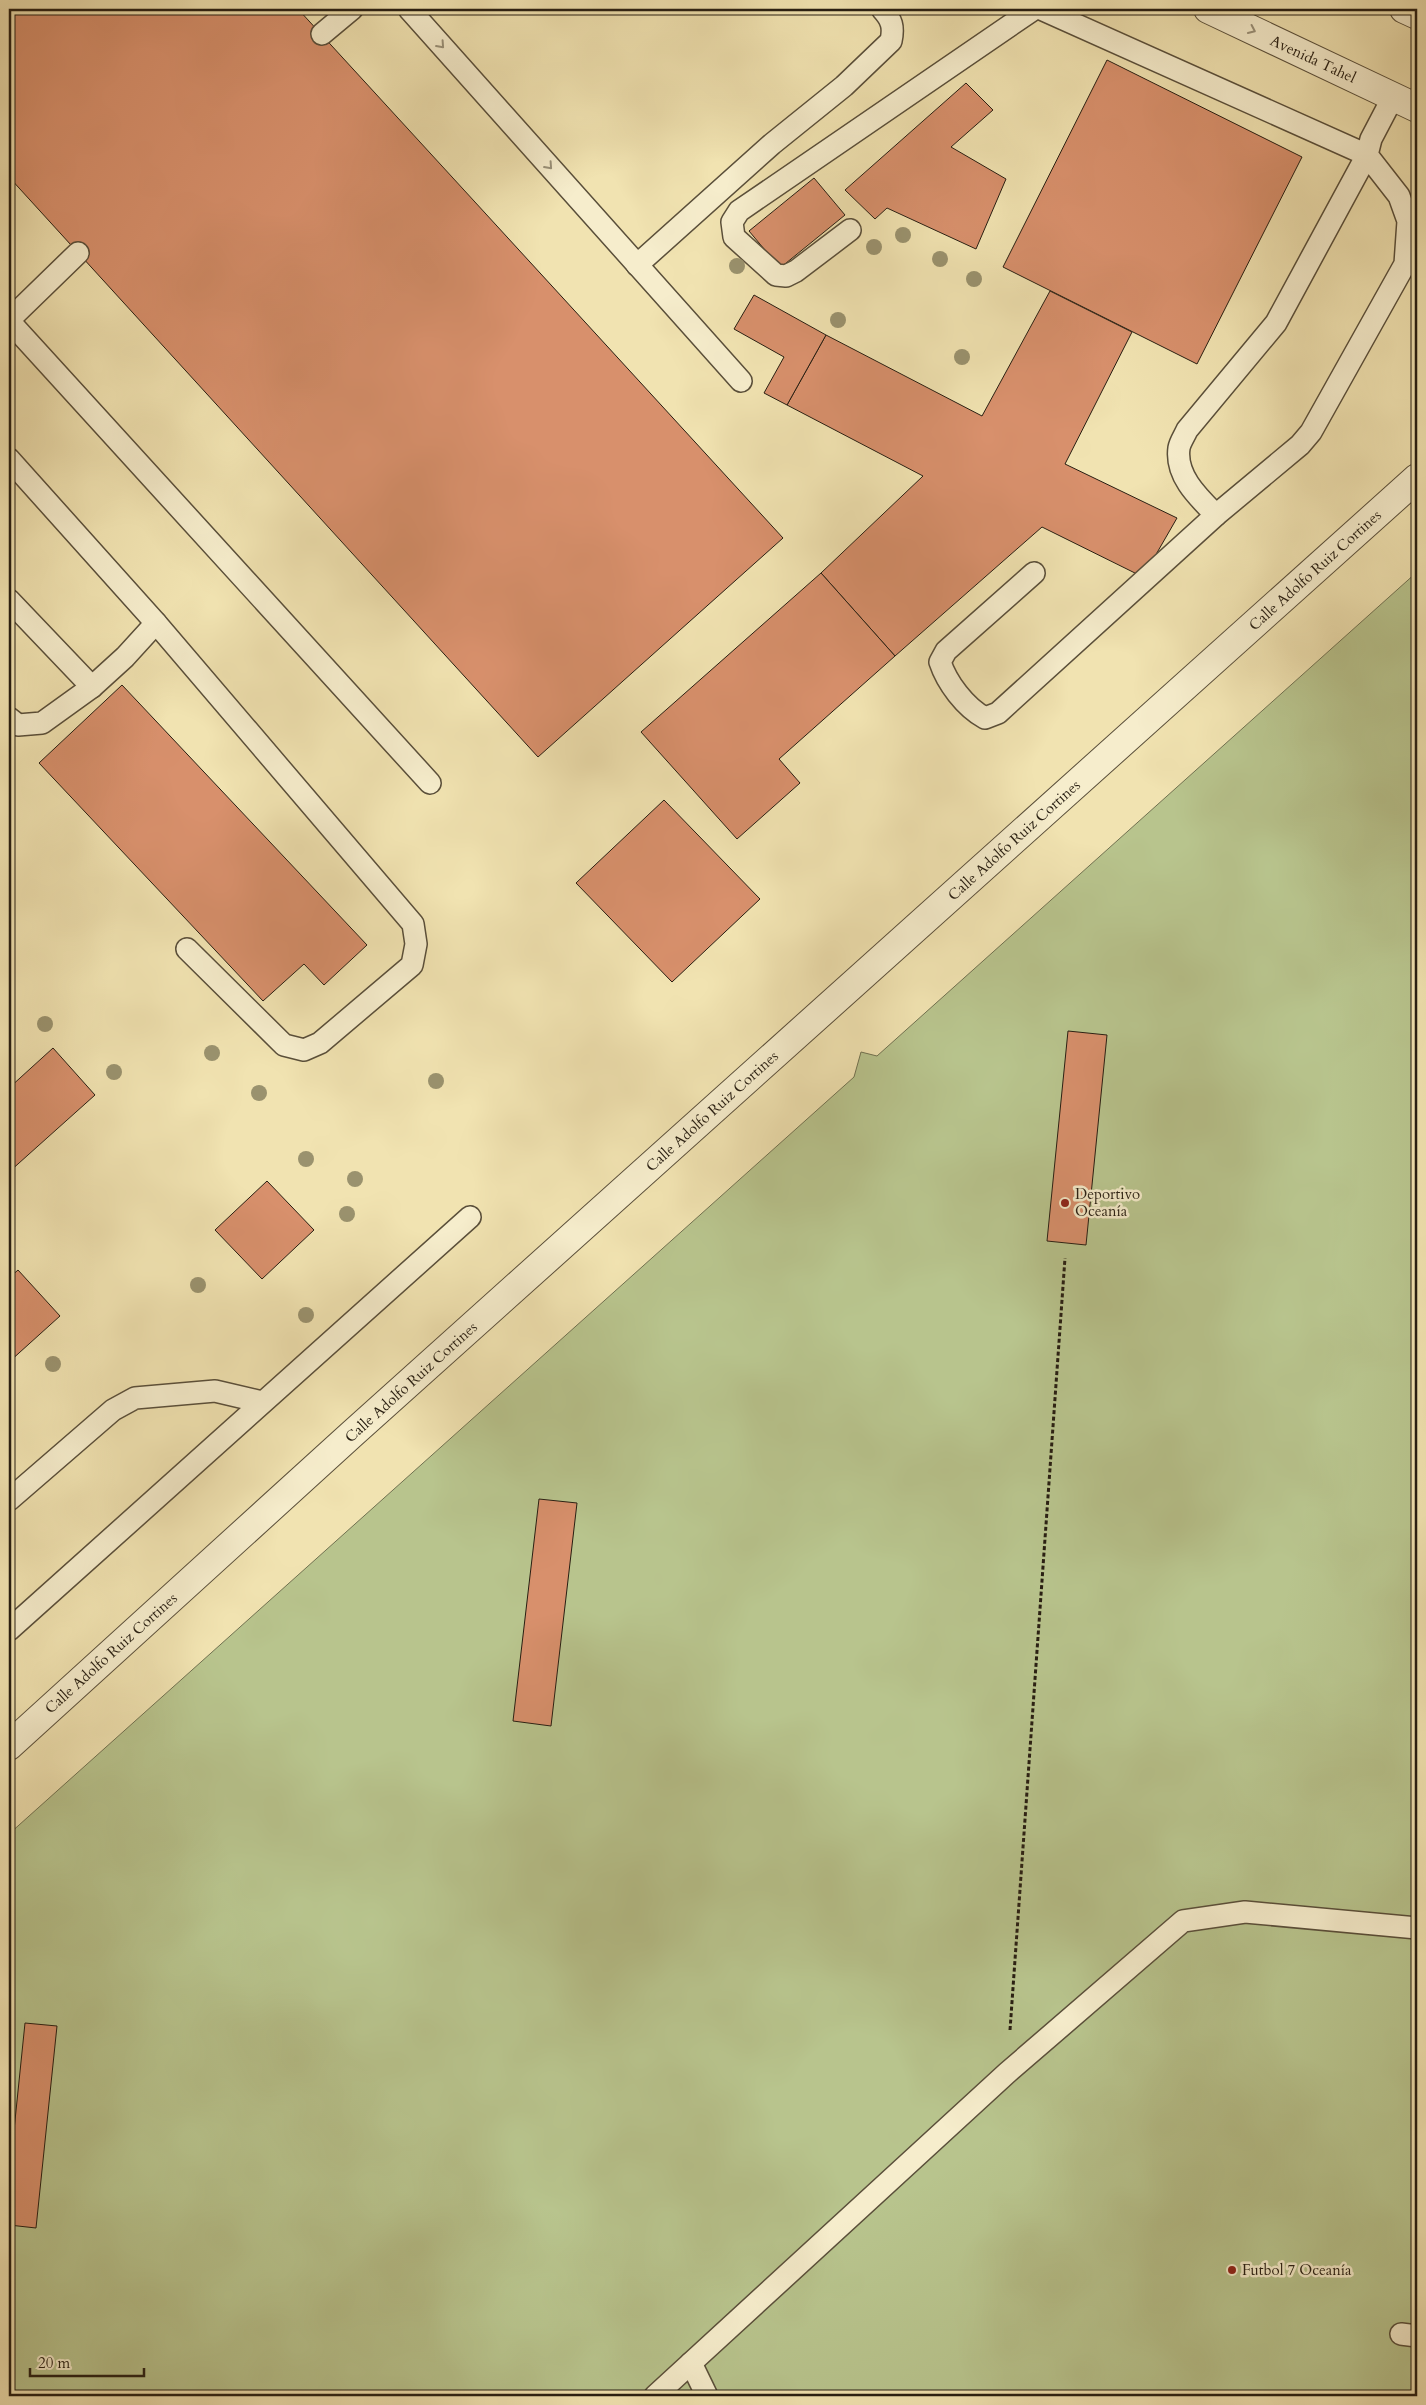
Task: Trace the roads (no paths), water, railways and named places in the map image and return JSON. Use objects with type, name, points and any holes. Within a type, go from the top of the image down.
[{"type":"street","name":"Avenida Tahel","points":[[1208,9],[1417,108]]},
{"type":"street","points":[[1404,9],[1417,15]]},
{"type":"street","name":"Calle Adolfo Ruiz Cortines","points":[[9,1746],[1417,478]]},
{"type":"lane","points":[[322,34],[352,9]]},
{"type":"lane","points":[[409,9],[741,381]]},
{"type":"lane","points":[[637,265],[772,144],[844,86],[891,41],[894,31],[890,18],[882,9]]},
{"type":"lane","points":[[850,230],[796,271],[786,276],[776,275],[734,237],[732,222],[739,211],[1034,9]]},
{"type":"lane","points":[[1034,573],[946,651],[940,662],[944,674],[973,711],[985,718],[998,713],[1216,515],[1300,445],[1310,432],[1405,264],[1408,221],[1399,196],[1367,155],[1041,9]]},
{"type":"lane","points":[[1216,515],[1192,490],[1182,470],[1179,448],[1187,430],[1276,323],[1367,155],[1371,138],[1393,97]]},
{"type":"lane","points":[[78,253],[9,321],[430,783]]},
{"type":"lane","points":[[9,459],[156,623],[413,924],[416,944],[412,965],[320,1043],[304,1050],[284,1045],[187,948]]},
{"type":"lane","points":[[9,600],[92,687]]},
{"type":"lane","points":[[9,718],[18,725],[42,723],[92,687],[125,657],[156,623]]},
{"type":"lane","points":[[9,1630],[470,1217]]},
{"type":"lane","points":[[9,1500],[112,1410],[135,1398],[215,1391],[262,1402]]},
{"type":"lane","points":[[655,2396],[1007,2073],[1183,1921],[1244,1912],[1417,1928]]},
{"type":"lane","points":[[691,2363],[707,2396]]},
{"type":"place","name":"Deportivo Oceanía","points":[[1065,1203]]},
{"type":"place","name":"Futbol 7 Oceanía","points":[[1232,2270]]}]
